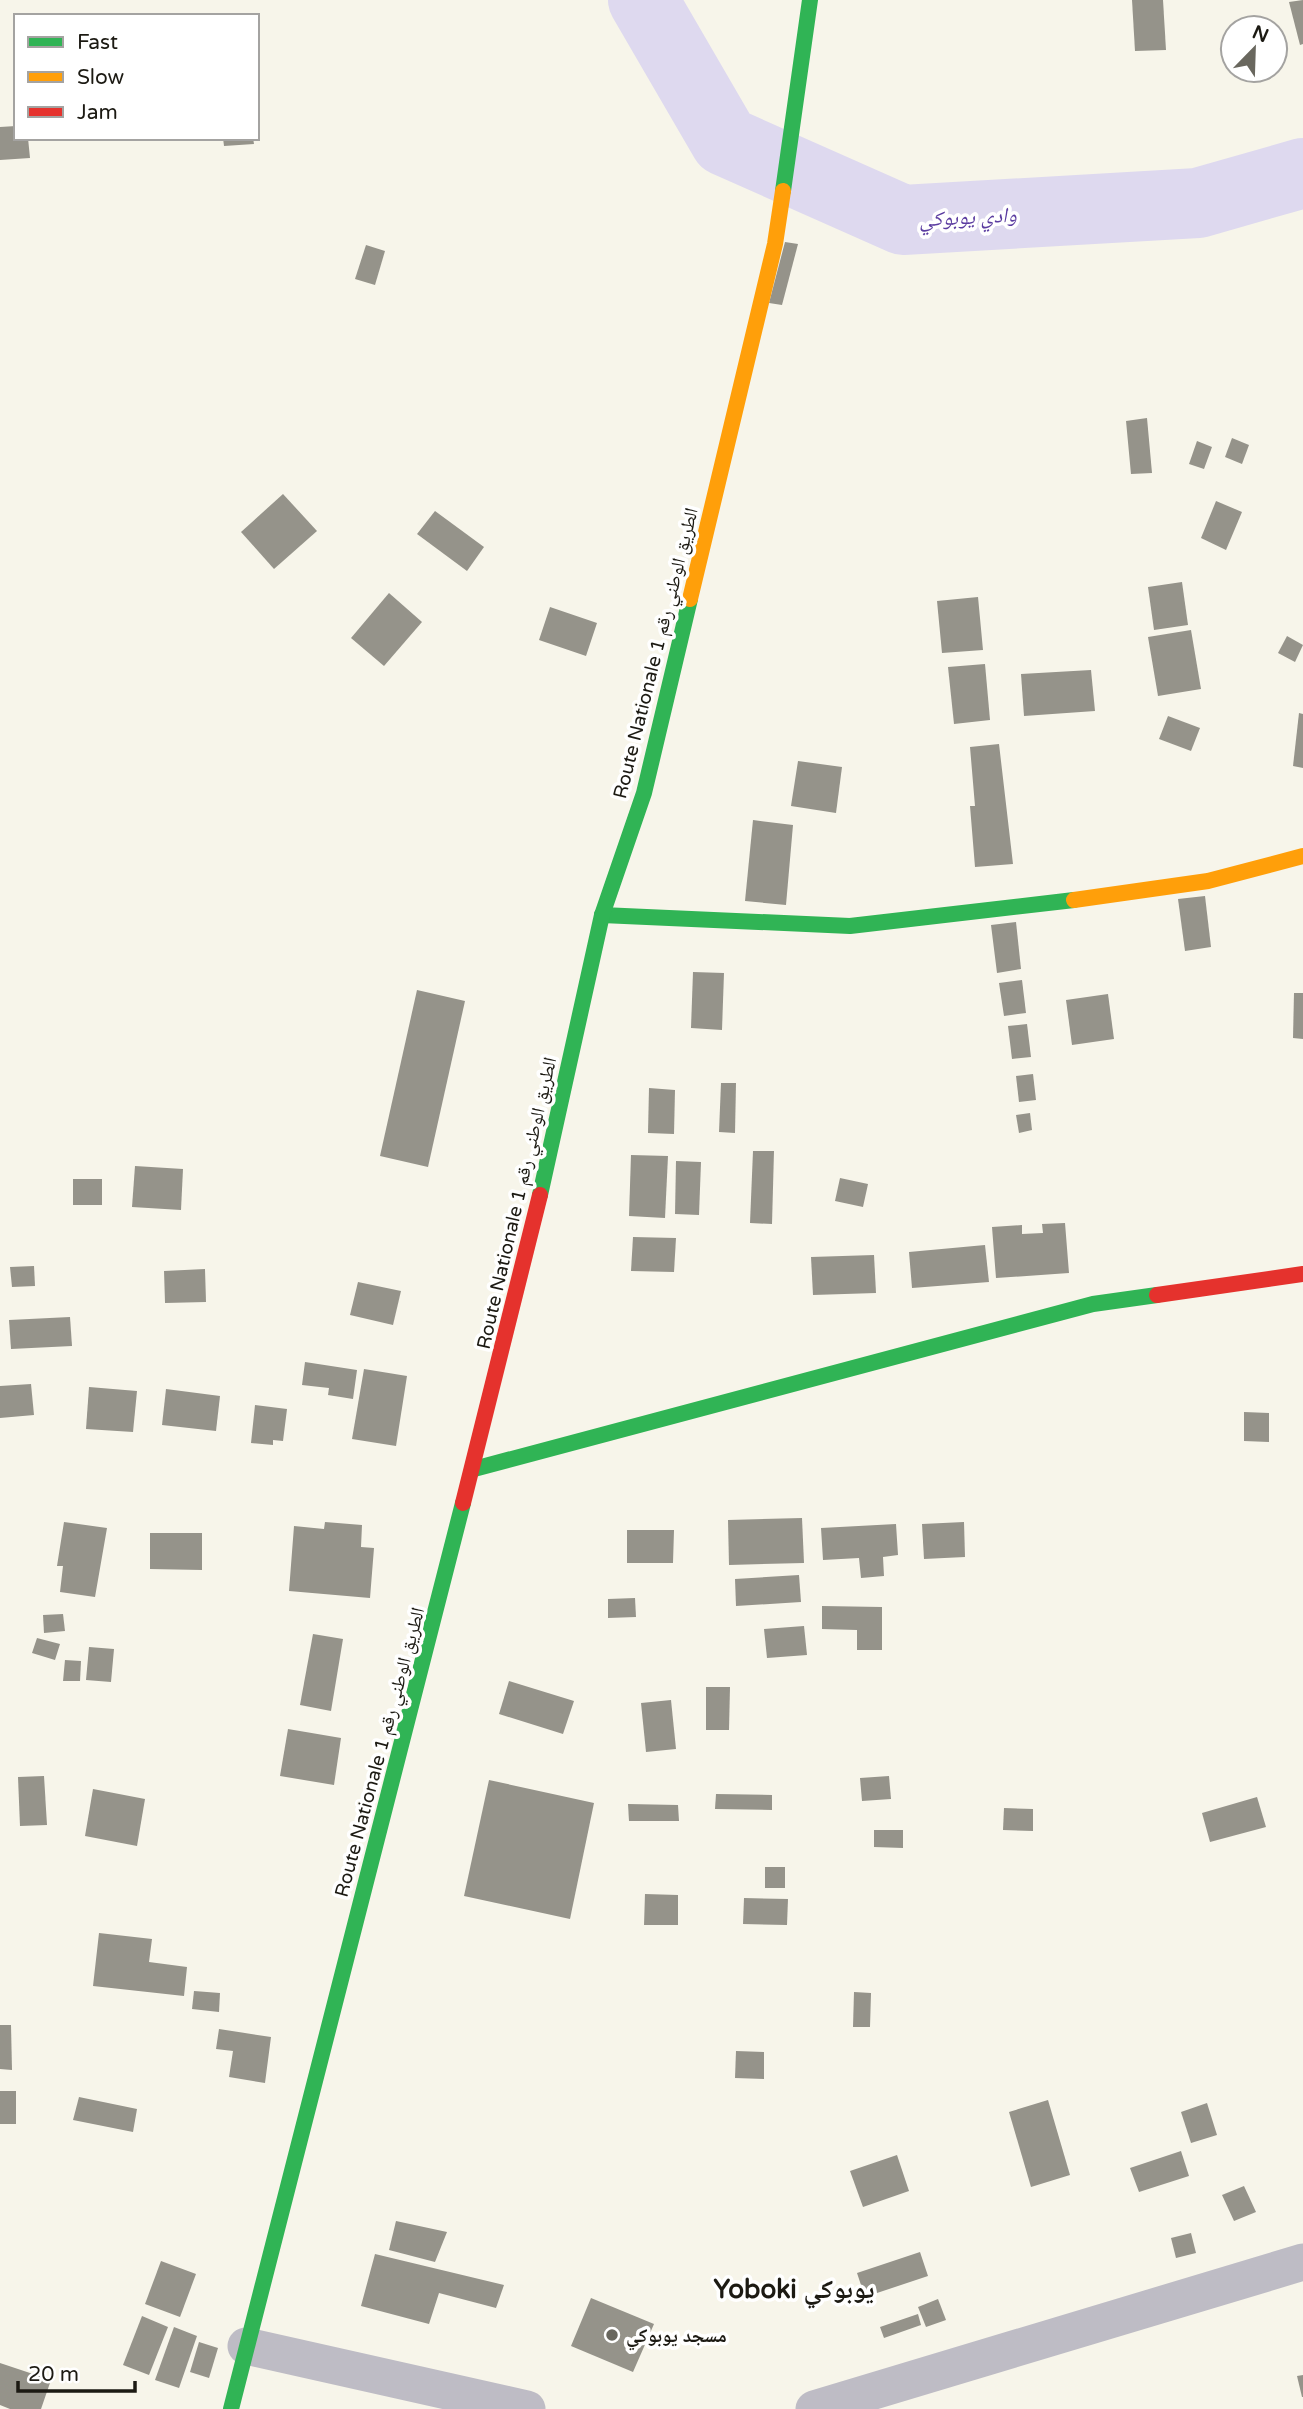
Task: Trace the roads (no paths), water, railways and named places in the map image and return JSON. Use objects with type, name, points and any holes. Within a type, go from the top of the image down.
[{"type":"main road","name":"Route Nationale الطريق الوطني رقم 1","points":[[232,2409],[246,2346],[474,1469],[531,1238],[602,915],[644,793],[775,244],[810,0]]},
{"type":"main road","points":[[602,915],[850,926],[1016,908],[1208,881],[1303,856]]},
{"type":"main road","points":[[474,1469],[1093,1304],[1303,1274]]},
{"type":"street","points":[[814,2409],[1303,2262]]},
{"type":"street","points":[[246,2346],[527,2409]]},
{"type":"waterway","name":"وادي يوبوكي","points":[[643,0],[725,141],[903,220],[1198,203],[1303,173]]},
{"type":"place","name":"مسجد يوبوكي","points":[[612,2335]]},
{"type":"district","name":"Yoboki يوبوكي","points":[[794,2289]]}]
